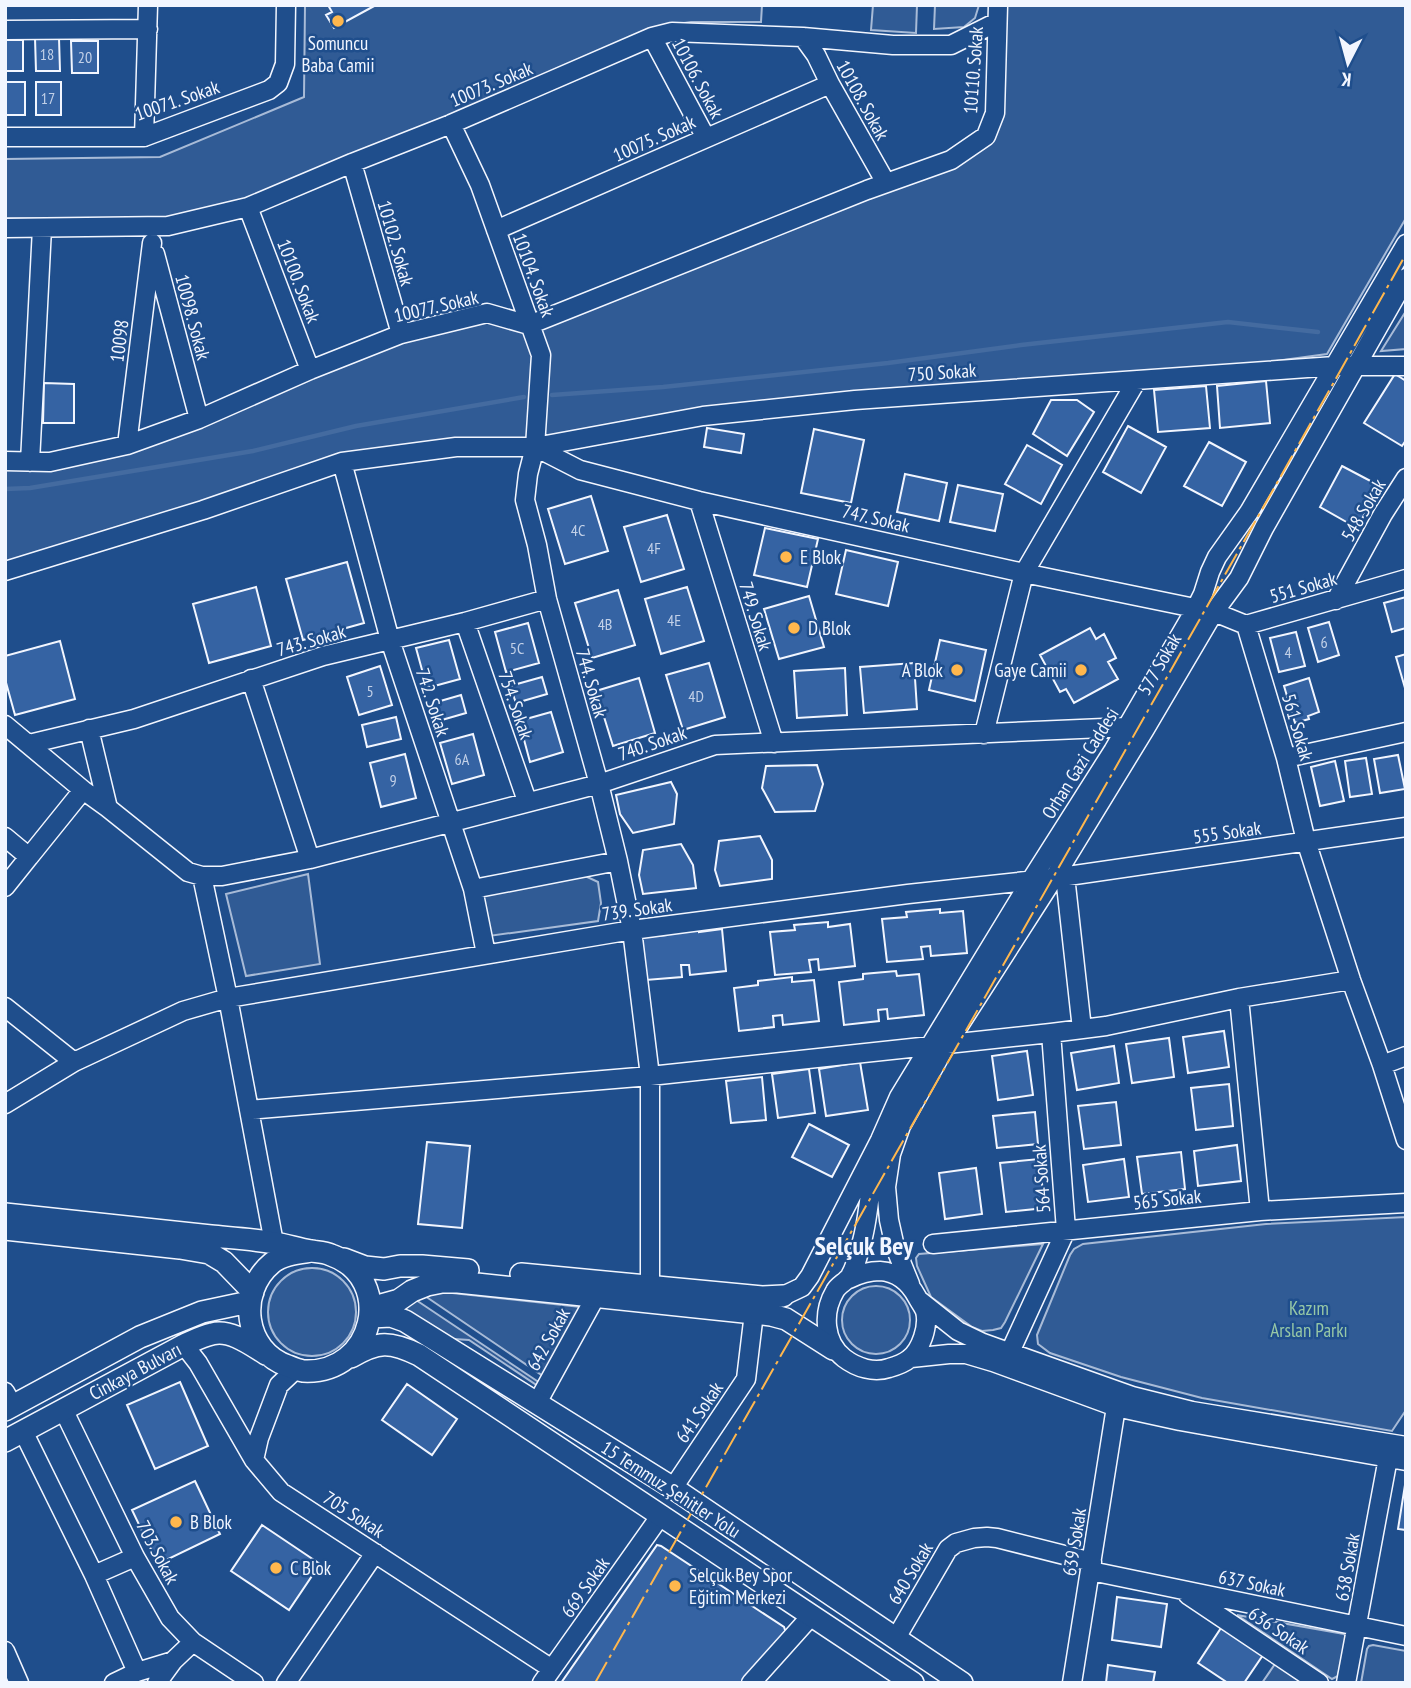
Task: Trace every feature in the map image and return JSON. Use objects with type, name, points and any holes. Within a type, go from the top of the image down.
[{"type":"main road","points":[[5,1214],[275,1243],[327,1253],[365,1266],[384,1269],[422,1266],[762,1297],[783,1296]]},
{"type":"main road","points":[[5,1229],[209,1253],[224,1262],[251,1297]]},
{"type":"main road","points":[[312,1251],[292,1254],[273,1262],[257,1279],[251,1297],[250,1325],[261,1347],[278,1363],[301,1371],[324,1370],[346,1360],[362,1342],[371,1313],[369,1296],[359,1275],[341,1259]]},
{"type":"main road","points":[[371,1313],[427,1285],[458,1282],[771,1315],[786,1319],[834,1349]]},
{"type":"main road","name":"Cinkaya Bulvarı","points":[[8,1403],[140,1337],[202,1312],[251,1297]]},
{"type":"main road","name":"15 Temmuz Şehitler Yolu","points":[[371,1313],[405,1321],[673,1488],[962,1683]]},
{"type":"main road","name":"Cinkaya Bulvarı","points":[[14,1436],[184,1345],[211,1334],[223,1332],[245,1341],[268,1356]]},
{"type":"main road","name":"15 Temmuz Şehitler Yolu","points":[[346,1360],[379,1344],[403,1347],[419,1355],[913,1683]]},
{"type":"street","points":[[145,138],[148,5]]},
{"type":"street","name":"10071. Sokak","points":[[5,137],[145,138],[269,90],[278,83],[285,64],[286,5]]},
{"type":"street","name":"10073. Sokak","points":[[5,228],[151,235],[167,226],[248,207],[451,124],[652,37],[672,32],[803,37],[893,45],[951,45],[997,14]]},
{"type":"street","name":"10110. Sokak","points":[[886,183],[951,160],[986,136],[995,113],[997,14]]},
{"type":"street","points":[[5,30],[148,29]]},
{"type":"street","name":"10106. Sokak","points":[[652,37],[706,138]]},
{"type":"street","name":"10108. Sokak","points":[[803,37],[816,55],[886,183]]},
{"type":"street","name":"10075. Sokak","points":[[496,230],[830,84]]},
{"type":"street","name":"10104. Sokak","points":[[451,124],[480,185],[541,355],[535,447]]},
{"type":"street","name":"10102. Sokak","points":[[352,163],[401,334]]},
{"type":"street","points":[[529,325],[886,183]]},
{"type":"street","name":"10100. Sokak","points":[[248,207],[310,370]]},
{"type":"street","points":[[30,462],[42,228]]},
{"type":"street","name":"10098. Sokak","points":[[151,235],[199,419]]},
{"type":"street","name":"10098","points":[[127,444],[151,235]]},
{"type":"street","name":"Orhan Gazi Caddesi","points":[[783,1296],[802,1287],[810,1276],[880,1140],[899,1097],[938,1046],[1032,880],[1127,727],[1196,608],[1217,557],[1249,512],[1406,244]]},
{"type":"street","points":[[1356,366],[1406,278]]},
{"type":"street","name":"10077. Sokak","points":[[5,461],[50,462],[127,444],[199,419],[310,370],[401,334],[487,313],[529,325]]},
{"type":"street","name":"750 Sokak","points":[[5,571],[203,510],[342,462],[456,447],[535,447],[702,416],[855,400],[1335,366],[1406,366]]},
{"type":"street","name":"577 Sokak","points":[[910,1284],[895,1247],[889,1220],[887,1187],[895,1142],[923,1086],[938,1046],[1059,877],[1214,612],[1239,578],[1264,528],[1356,366]]},
{"type":"street","points":[[984,734],[1024,573],[1137,380]]},
{"type":"street","name":"747. Sokak","points":[[535,447],[580,470],[699,501],[1214,612]]},
{"type":"street","name":"744. Sokak","points":[[535,447],[528,474],[526,500],[547,599],[599,783],[632,930],[650,1076],[650,1286]]},
{"type":"street","name":"742. Sokak","points":[[342,462],[390,640],[473,889],[486,954]]},
{"type":"street","name":"548 Sokak","points":[[1336,600],[1406,478]]},
{"type":"street","name":"749. Sokak","points":[[699,501],[774,743]]},
{"type":"street","name":"551 Sokak","points":[[1246,625],[1406,579]]},
{"type":"street","name":"743. Sokak","points":[[29,744],[134,719],[323,656],[547,599]]},
{"type":"street","points":[[1214,612],[1246,625]]},
{"type":"street","name":"754. Sokak","points":[[465,622],[527,801]]},
{"type":"street","name":"561 Sokak","points":[[1246,625],[1286,758],[1306,842],[1406,1140]]},
{"type":"street","points":[[251,679],[310,859]]},
{"type":"street","points":[[5,725],[188,872],[202,876],[275,1243]]},
{"type":"street","name":"740. Sokak","points":[[202,876],[222,877],[310,859],[599,783],[715,745],[1127,727]]},
{"type":"street","points":[[89,729],[108,808]]},
{"type":"street","points":[[1286,758],[1406,732]]},
{"type":"street","points":[[5,887],[83,790]]},
{"type":"street","name":"555 Sokak","points":[[1059,877],[1406,827]]},
{"type":"street","points":[[5,837],[29,857]]},
{"type":"street","points":[[473,889],[618,861]]},
{"type":"street","points":[[1059,877],[1082,1029]]},
{"type":"street","name":"739. Sokak","points":[[5,1104],[74,1062],[183,1011],[228,998],[632,930],[1059,877]]},
{"type":"street","points":[[249,1110],[650,1076],[1051,1034],[1106,1026],[1239,998],[1351,980]]},
{"type":"street","points":[[1239,998],[1260,1211]]},
{"type":"street","points":[[5,1007],[74,1062]]},
{"type":"street","name":"564 Sokak","points":[[1010,1352],[1066,1230],[1051,1034]]},
{"type":"street","points":[[1382,1065],[1406,1056]]},
{"type":"street","points":[[880,1140],[874,1160],[864,1234],[842,1283],[828,1306],[826,1322],[834,1349],[852,1364],[868,1370],[884,1370],[911,1358],[966,1354],[1116,1407],[1180,1422],[1401,1449]]},
{"type":"street","name":"565 Sokak","points":[[933,1244],[1260,1211],[1406,1203]]},
{"type":"street","points":[[783,1296],[842,1283],[864,1272],[882,1271],[897,1275],[910,1284],[925,1312],[926,1327],[911,1358]]},
{"type":"street","name":"642 Sokak","points":[[537,1403],[596,1296]]},
{"type":"street","points":[[919,1300],[958,1331],[983,1343],[1132,1395],[1192,1411],[1401,1449]]},
{"type":"street","name":"641 Sokak","points":[[673,1488],[746,1379],[754,1313]]},
{"type":"street","name":"705 Sokak","points":[[184,1345],[198,1363],[254,1460],[282,1492],[375,1553],[547,1676]]},
{"type":"street","points":[[254,1460],[259,1438],[279,1385],[296,1369]]},
{"type":"street","name":"639 Sokak","points":[[1072,1683],[1116,1407]]},
{"type":"street","name":"703 Sokak","points":[[63,1409],[135,1557],[170,1618],[193,1642],[254,1683]]},
{"type":"street","points":[[14,1436],[94,1575],[137,1672]]},
{"type":"street","name":"638 Sokak","points":[[1346,1683],[1357,1627],[1401,1449]]},
{"type":"street","name":"669 Sokak","points":[[547,1676],[661,1516]]},
{"type":"street","name":"640 Sokak","points":[[895,1638],[948,1549],[956,1544],[974,1538],[997,1538],[1091,1566]]},
{"type":"street","points":[[286,1683],[375,1553]]},
{"type":"street","points":[[94,1575],[135,1557]]},
{"type":"street","name":"637 Sokak","points":[[1091,1566],[1180,1589],[1406,1636]]},
{"type":"street","name":"636 Sokak","points":[[1180,1589],[1319,1683]]},
{"type":"street","points":[[751,1683],[811,1615]]},
{"type":"street","points":[[157,1683],[173,1661],[193,1642]]},
{"type":"street","points":[[5,1651],[19,1683]]},
{"type":"street","points":[[114,1683],[137,1672],[173,1661]]},
{"type":"shaded area","points":[[305,5],[762,5],[761,22],[691,22],[663,26],[453,120],[191,219],[5,218],[5,159],[160,157],[304,97]]},
{"type":"shaded area","points":[[873,5],[917,5],[916,33],[871,30]]},
{"type":"shaded area","points":[[935,5],[979,5],[975,18],[964,27],[934,29]]},
{"type":"shaded area","points":[[1005,5],[1406,5],[1406,218],[1327,354],[1137,380],[855,400],[535,447],[342,462],[5,571],[5,461],[127,445],[310,370],[487,313],[529,325],[986,136]]},
{"type":"shaded area","points":[[1406,311],[1406,349],[1381,351]]},
{"type":"shaded area","points":[[308,874],[320,964],[246,976],[226,894]]},
{"type":"shaded area","points":[[583,875],[598,882],[601,903],[598,921],[489,936],[477,893]]},
{"type":"shaded area","name":"Kazım Arslan Parkı","points":[[1406,1217],[1406,1410],[1392,1431],[1202,1398],[1121,1377],[1050,1353],[1038,1344],[1037,1335],[1070,1255],[1083,1244],[1266,1224]]},
{"type":"shaded area","points":[[1043,1244],[1005,1322],[1001,1328],[993,1330],[982,1331],[972,1327],[931,1297],[917,1266],[916,1258],[919,1254]]},
{"type":"shaded area","points":[[312,1268],[329,1272],[343,1281],[352,1295],[356,1312],[352,1329],[343,1343],[329,1352],[312,1356],[295,1352],[281,1343],[272,1329],[268,1312],[272,1295],[281,1281],[295,1272]]},
{"type":"shaded area","points":[[876,1286],[889,1289],[900,1296],[907,1307],[910,1320],[907,1333],[900,1344],[889,1351],[876,1354],[863,1351],[852,1344],[845,1333],[842,1320],[845,1307],[852,1296],[863,1289]]},
{"type":"shaded area","points":[[443,1292],[581,1307],[543,1376],[425,1296]]},
{"type":"shaded area","points":[[416,1300],[540,1383],[538,1386],[469,1340],[454,1339],[408,1313],[406,1308]]},
{"type":"shaded area","points":[[1237,1615],[1344,1634],[1346,1637],[1338,1676],[1332,1679]]},
{"type":"shaded area","points":[[1373,1645],[1406,1651],[1406,1683],[1361,1683],[1367,1649]]},
{"type":"shaded area","points":[[1275,1664],[1303,1683],[1262,1683]]},
{"type":"building","name":"Somuncu Baba Camii","points":[[328,5],[376,5],[334,28],[326,15],[332,12]]},
{"type":"building","points":[[35,38],[59,38],[60,71],[36,71]]},
{"type":"building","points":[[5,40],[23,40],[23,71],[5,71]]},
{"type":"building","points":[[71,41],[98,41],[98,73],[72,73]]},
{"type":"building","points":[[5,82],[25,82],[25,115],[5,115]]},
{"type":"building","points":[[36,82],[61,82],[61,115],[36,115]]},
{"type":"building","points":[[1395,374],[1406,381],[1406,440],[1402,446],[1364,423]]},
{"type":"building","points":[[1266,381],[1270,423],[1220,428],[1217,386]]},
{"type":"building","points":[[44,383],[74,384],[74,423],[43,423]]},
{"type":"building","points":[[1206,386],[1210,428],[1158,432],[1154,390]]},
{"type":"building","points":[[1051,400],[1077,400],[1094,412],[1067,456],[1033,434]]},
{"type":"building","points":[[1128,426],[1166,447],[1141,493],[1103,472]]},
{"type":"building","points":[[707,428],[744,434],[741,453],[704,447]]},
{"type":"building","points":[[814,429],[864,440],[851,503],[801,493]]},
{"type":"building","points":[[1209,442],[1246,462],[1222,506],[1184,486]]},
{"type":"building","points":[[1027,445],[1062,465],[1041,504],[1005,484]]},
{"type":"building","points":[[1342,466],[1380,486],[1357,528],[1320,507]]},
{"type":"building","points":[[905,474],[947,483],[939,521],[897,512]]},
{"type":"building","points":[[958,485],[1003,494],[995,531],[950,522]]},
{"type":"building","points":[[591,496],[608,551],[565,564],[548,509]]},
{"type":"building","points":[[667,515],[684,569],[641,582],[624,527]]},
{"type":"building","name":"E Blok","points":[[765,528],[818,539],[807,587],[754,575]]},
{"type":"building","points":[[846,550],[898,562],[888,606],[836,594]]},
{"type":"building","points":[[347,562],[364,623],[303,640],[286,579]]},
{"type":"building","points":[[256,587],[271,646],[209,663],[193,604]]},
{"type":"building","points":[[687,587],[704,641],[661,654],[645,599]]},
{"type":"building","points":[[618,590],[635,645],[592,658],[575,603]]},
{"type":"building","name":"D Blok","points":[[809,596],[824,647],[779,659],[764,609]]},
{"type":"building","points":[[1406,597],[1406,628],[1392,632],[1384,603]]},
{"type":"building","points":[[1329,622],[1339,655],[1318,662],[1308,628]]},
{"type":"building","points":[[528,623],[539,663],[506,672],[495,632]]},
{"type":"building","name":"Gaye Camii","points":[[1090,628],[1096,639],[1104,634],[1116,658],[1108,662],[1118,679],[1074,703],[1066,689],[1060,692],[1040,655]]},
{"type":"building","points":[[1296,632],[1305,666],[1279,672],[1270,638]]},
{"type":"building","points":[[449,640],[460,679],[427,688],[416,648]]},
{"type":"building","name":"A Blok","points":[[940,640],[986,650],[975,701],[929,690]]},
{"type":"building","points":[[60,641],[75,699],[15,715],[5,679],[5,656]]},
{"type":"building","points":[[1406,654],[1406,688],[1405,688],[1396,657]]},
{"type":"building","points":[[709,663],[725,717],[683,730],[666,675]]},
{"type":"building","points":[[914,663],[917,709],[864,713],[860,667]]},
{"type":"building","points":[[380,666],[392,705],[359,715],[347,677]]},
{"type":"building","points":[[845,668],[847,715],[797,718],[794,671]]},
{"type":"building","points":[[542,677],[547,694],[516,703],[510,686]]},
{"type":"building","points":[[639,678],[655,733],[613,746],[596,691]]},
{"type":"building","points":[[1309,678],[1319,712],[1308,716],[1309,719],[1295,723],[1284,686]]},
{"type":"building","points":[[461,695],[466,713],[435,722],[430,704]]},
{"type":"building","points":[[551,712],[563,752],[530,762],[519,721]]},
{"type":"building","points":[[396,717],[401,739],[367,747],[362,725]]},
{"type":"building","points":[[473,734],[484,775],[452,784],[440,743]]},
{"type":"building","points":[[405,754],[416,798],[381,807],[370,763]]},
{"type":"building","points":[[1398,755],[1405,789],[1380,793],[1374,759]]},
{"type":"building","points":[[1366,758],[1372,794],[1350,797],[1345,761]]},
{"type":"building","points":[[1335,761],[1344,801],[1320,806],[1311,767]]},
{"type":"building","points":[[817,765],[823,784],[815,811],[775,812],[762,788],[766,766]]},
{"type":"building","points":[[671,782],[677,794],[674,824],[633,833],[620,814],[616,795]]},
{"type":"building","points":[[760,836],[772,860],[772,879],[720,886],[715,870],[719,841]]},
{"type":"building","points":[[681,844],[693,865],[696,888],[643,894],[639,875],[643,850]]},
{"type":"building","points":[[940,909],[940,913],[963,911],[967,953],[931,956],[930,946],[921,947],[923,959],[887,962],[882,919],[907,917],[906,912]]},
{"type":"building","points":[[828,922],[828,927],[850,924],[855,966],[819,970],[818,959],[809,960],[811,972],[775,975],[770,932],[795,930],[794,925]]},
{"type":"building","points":[[699,927],[699,932],[722,929],[726,971],[690,975],[689,965],[681,965],[682,977],[646,980],[642,937],[666,935],[665,930]]},
{"type":"building","points":[[896,971],[897,976],[919,974],[924,1015],[888,1019],[887,1009],[878,1010],[879,1021],[844,1025],[839,982],[863,979],[863,974]]},
{"type":"building","points":[[792,977],[792,982],[814,980],[819,1021],[783,1025],[782,1015],[773,1016],[774,1027],[739,1031],[734,988],[758,985],[758,981]]},
{"type":"building","points":[[1224,1031],[1229,1067],[1188,1073],[1183,1037]]},
{"type":"building","points":[[1169,1038],[1174,1077],[1132,1083],[1126,1044]]},
{"type":"building","points":[[1114,1046],[1119,1083],[1077,1090],[1071,1053]]},
{"type":"building","points":[[1027,1051],[1033,1095],[998,1100],[992,1056]]},
{"type":"building","points":[[860,1062],[868,1110],[826,1116],[819,1069]]},
{"type":"building","points":[[809,1069],[815,1113],[778,1118],[772,1074]]},
{"type":"building","points":[[762,1077],[766,1120],[731,1123],[726,1081]]},
{"type":"building","points":[[1229,1084],[1233,1126],[1196,1130],[1191,1088]]},
{"type":"building","points":[[1116,1102],[1121,1145],[1084,1149],[1078,1106]]},
{"type":"building","points":[[1035,1112],[1038,1144],[997,1148],[993,1116]]},
{"type":"building","points":[[809,1124],[849,1145],[832,1177],[792,1157]]},
{"type":"building","points":[[427,1142],[470,1146],[462,1228],[418,1224]]},
{"type":"building","points":[[1237,1145],[1241,1181],[1198,1186],[1194,1151]]},
{"type":"building","points":[[1181,1152],[1185,1189],[1142,1194],[1137,1157]]},
{"type":"building","points":[[1039,1159],[1045,1208],[1006,1212],[1000,1163]]},
{"type":"building","points":[[1124,1159],[1129,1197],[1088,1202],[1083,1165]]},
{"type":"building","points":[[976,1168],[982,1214],[945,1219],[939,1173]]},
{"type":"building","name":"B Blok","points":[[180,1382],[208,1446],[155,1469],[127,1405]]},
{"type":"building","points":[[407,1384],[457,1419],[432,1455],[382,1420]]},
{"type":"building","name":"B Blok","points":[[195,1481],[220,1534],[158,1564],[132,1510]]},
{"type":"building","points":[[1406,1485],[1406,1530],[1398,1529]]},
{"type":"building","name":"C Blok","points":[[262,1525],[320,1564],[289,1610],[231,1571]]},
{"type":"building","name":"Selçuk Bey Spor Eğitim Merkezi","points":[[657,1545],[784,1627],[786,1633],[741,1683],[561,1683]]},
{"type":"building","points":[[1117,1597],[1167,1604],[1161,1647],[1112,1640]]},
{"type":"building","points":[[1221,1628],[1263,1655],[1244,1683],[1228,1683],[1198,1663]]},
{"type":"building","points":[[1108,1665],[1155,1672],[1153,1683],[1106,1683]]},
{"type":"waterway","points":[[552,395],[663,387],[888,363],[1228,322],[1318,332]]},
{"type":"waterway","points":[[5,489],[30,488],[253,451],[356,426],[524,397]]},
{"type":"power","points":[[595,1683],[1406,254]]},
{"type":"place","name":"Somuncu Baba Camii","points":[[338,21]]},
{"type":"place","name":"E Blok","points":[[786,557]]},
{"type":"place","name":"D Blok","points":[[794,628]]},
{"type":"place","name":"A Blok","points":[[957,670]]},
{"type":"place","name":"Gaye Camii","points":[[1081,670]]},
{"type":"place","name":"B Blok","points":[[176,1522]]},
{"type":"place","name":"C Blok","points":[[276,1568]]},
{"type":"place","name":"Selçuk Bey Spor Eğitim Merkezi","points":[[675,1586]]},
{"type":"district","name":"Selçuk Bey","points":[[864,1246]]}]
